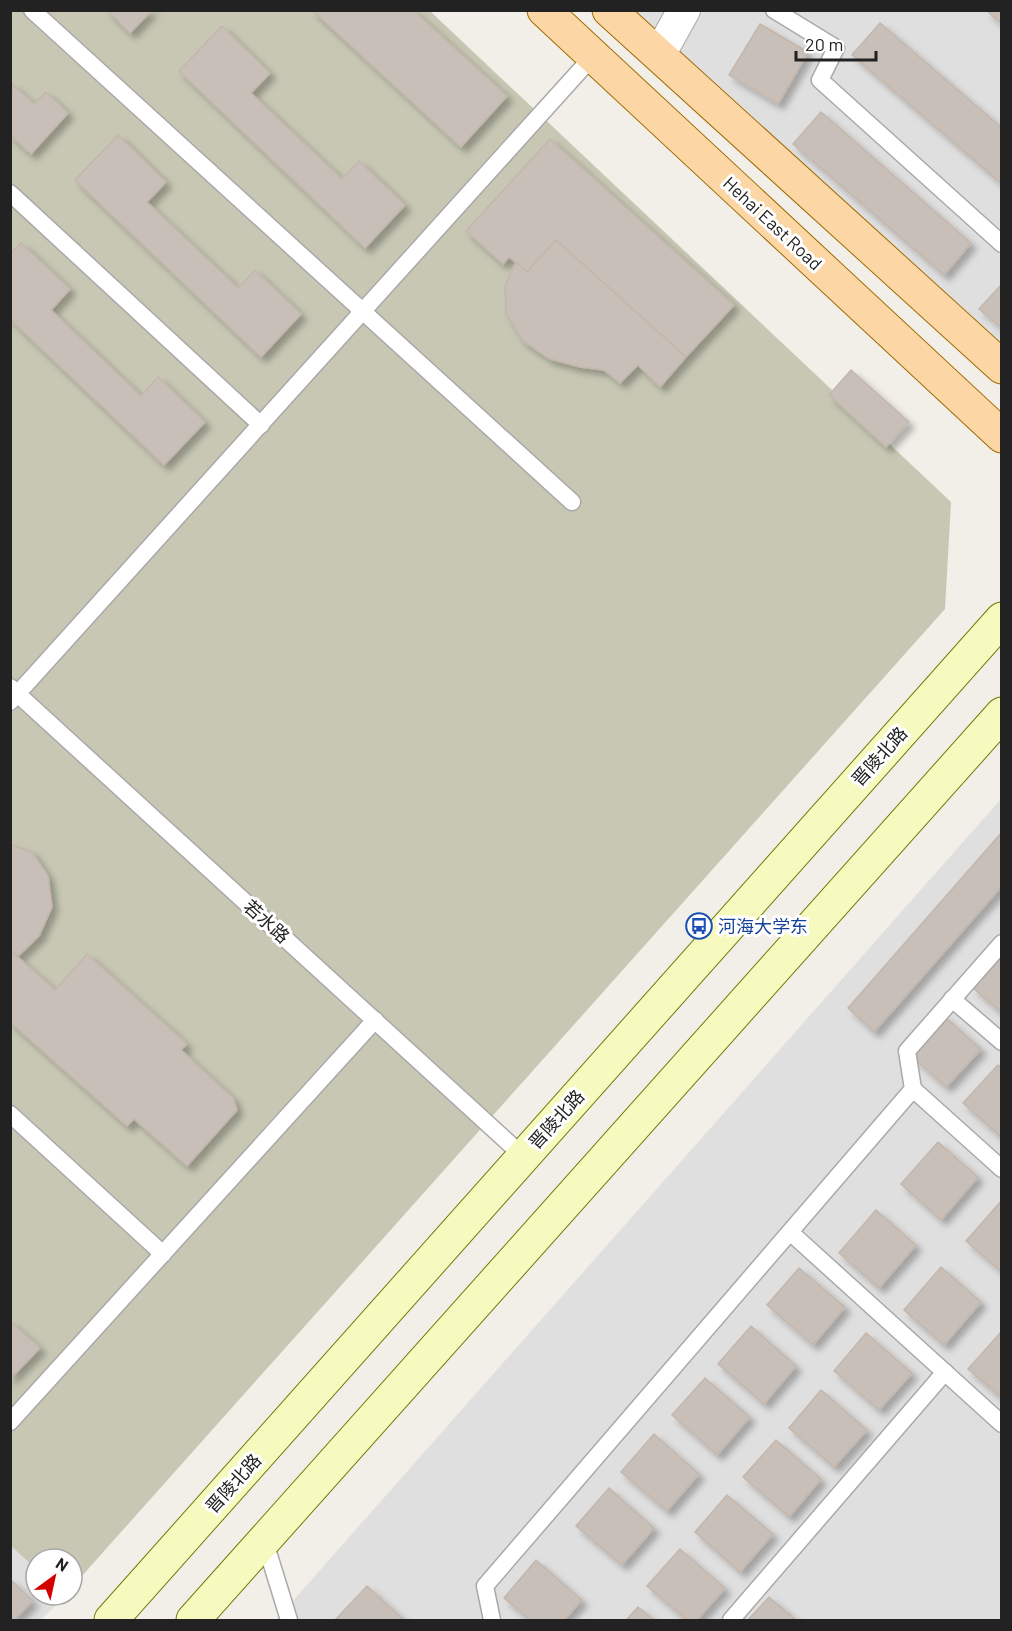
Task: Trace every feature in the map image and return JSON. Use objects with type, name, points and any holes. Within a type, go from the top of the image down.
[{"type":"main road","name":"Hehai East Road","points":[[544,10],[1002,436]]},
{"type":"main road","points":[[609,10],[1002,367]]},
{"type":"main road","name":"晋陵北路","points":[[111,1620],[1002,619]]},
{"type":"main road","points":[[193,1620],[1002,714]]},
{"type":"street","points":[[658,55],[684,10]]},
{"type":"lane","points":[[32,10],[572,502]]},
{"type":"lane","points":[[774,10],[836,48],[820,80],[1000,239]]},
{"type":"lane","points":[[13,694],[261,425],[594,55]]},
{"type":"lane","points":[[10,193],[261,425]]},
{"type":"lane","name":"若水路","points":[[13,694],[523,1155]]},
{"type":"lane","points":[[1002,944],[907,1051],[913,1089],[1002,1169]]},
{"type":"lane","points":[[952,999],[1002,1042]]},
{"type":"lane","points":[[10,1422],[375,1020]]},
{"type":"lane","points":[[492,1620],[485,1586],[913,1089]]},
{"type":"lane","points":[[10,1114],[163,1254]]},
{"type":"lane","points":[[789,1232],[1002,1424]]},
{"type":"lane","points":[[731,1620],[945,1372]]},
{"type":"lane","points":[[264,1539],[289,1620]]},
{"type":"shaded area","points":[[10,11],[430,11],[951,502],[945,609],[84,1574],[84,1547],[24,1547],[24,1558],[10,1545]]},
{"type":"shaded area","points":[[613,11],[1001,11],[1001,346]]},
{"type":"shaded area","points":[[1001,799],[1001,1620],[276,1620]]},
{"type":"shaded area","points":[[10,1545],[24,1558],[24,1607],[54,1607],[41,1620],[11,1620]]},
{"type":"building","points":[[107,10],[152,10],[130,33]]},
{"type":"building","points":[[312,10],[413,10],[507,96],[461,147]]},
{"type":"building","points":[[986,10],[1002,10],[1002,24]]},
{"type":"building","points":[[880,23],[1002,128],[1002,184],[852,55]]},
{"type":"building","points":[[760,24],[808,52],[778,104],[729,75]]},
{"type":"building","points":[[222,26],[270,73],[251,93],[342,179],[359,161],[405,205],[365,248],[179,71]]},
{"type":"building","points":[[12,84],[34,104],[46,92],[68,113],[31,154],[10,135]]},
{"type":"building","points":[[821,112],[971,243],[944,275],[793,144]]},
{"type":"building","points":[[118,135],[166,182],[147,202],[238,288],[255,270],[301,314],[261,357],[75,180]]},
{"type":"building","points":[[550,139],[734,305],[686,357],[556,240],[527,272],[509,257],[503,264],[466,231]]},
{"type":"building","points":[[556,240],[686,357],[660,387],[638,365],[620,383],[604,370],[580,367],[550,359],[523,341],[506,314],[505,286],[516,262],[527,272]]},
{"type":"building","points":[[21,243],[70,289],[51,310],[141,396],[158,377],[205,422],[164,465],[10,319],[10,254]]},
{"type":"building","points":[[1002,284],[1002,328],[979,309]]},
{"type":"building","points":[[851,370],[909,422],[886,447],[829,395]]},
{"type":"building","points":[[1002,832],[1002,886],[874,1032],[848,1008]]},
{"type":"building","points":[[11,845],[32,852],[48,876],[52,907],[39,936],[18,956],[10,950]]},
{"type":"building","points":[[10,950],[55,990],[87,954],[187,1044],[181,1050],[233,1098],[237,1110],[187,1166],[134,1119],[127,1126],[10,1022]]},
{"type":"building","points":[[1002,956],[1002,1013],[973,988]]},
{"type":"building","points":[[943,1015],[981,1049],[946,1087],[908,1053]]},
{"type":"building","points":[[998,1065],[1002,1068],[1001,1137],[963,1103]]},
{"type":"building","points":[[938,1142],[978,1177],[941,1220],[901,1184]]},
{"type":"building","points":[[1002,1200],[1002,1272],[966,1241]]},
{"type":"building","points":[[876,1210],[916,1245],[879,1288],[839,1253]]},
{"type":"building","points":[[941,1267],[981,1302],[944,1345],[904,1310]]},
{"type":"building","points":[[799,1268],[845,1307],[813,1345],[767,1305]]},
{"type":"building","points":[[10,1321],[40,1348],[10,1379]]},
{"type":"building","points":[[751,1326],[796,1366],[764,1404],[718,1364]]},
{"type":"building","points":[[1002,1331],[1002,1398],[968,1369]]},
{"type":"building","points":[[866,1333],[912,1373],[879,1410],[834,1371]]},
{"type":"building","points":[[705,1378],[750,1417],[717,1455],[672,1415]]},
{"type":"building","points":[[821,1390],[867,1430],[834,1467],[789,1428]]},
{"type":"building","points":[[654,1434],[699,1474],[667,1511],[621,1472]]},
{"type":"building","points":[[776,1440],[821,1479],[789,1517],[743,1477]]},
{"type":"building","points":[[609,1488],[654,1528],[622,1565],[576,1526]]},
{"type":"building","points":[[727,1495],[773,1534],[740,1572],[695,1532]]},
{"type":"building","points":[[680,1549],[725,1588],[697,1620],[687,1620],[647,1586]]},
{"type":"building","points":[[536,1560],[582,1600],[564,1620],[530,1620],[504,1598]]},
{"type":"building","points":[[10,1579],[24,1592],[24,1607],[27,1607],[14,1620],[10,1620]]},
{"type":"building","points":[[367,1586],[404,1620],[335,1620]]},
{"type":"building","points":[[769,1597],[796,1620],[748,1620]]},
{"type":"building","points":[[638,1607],[654,1620],[626,1620]]},
{"type":"place","name":"河海大学东","points":[[699,926]]}]
